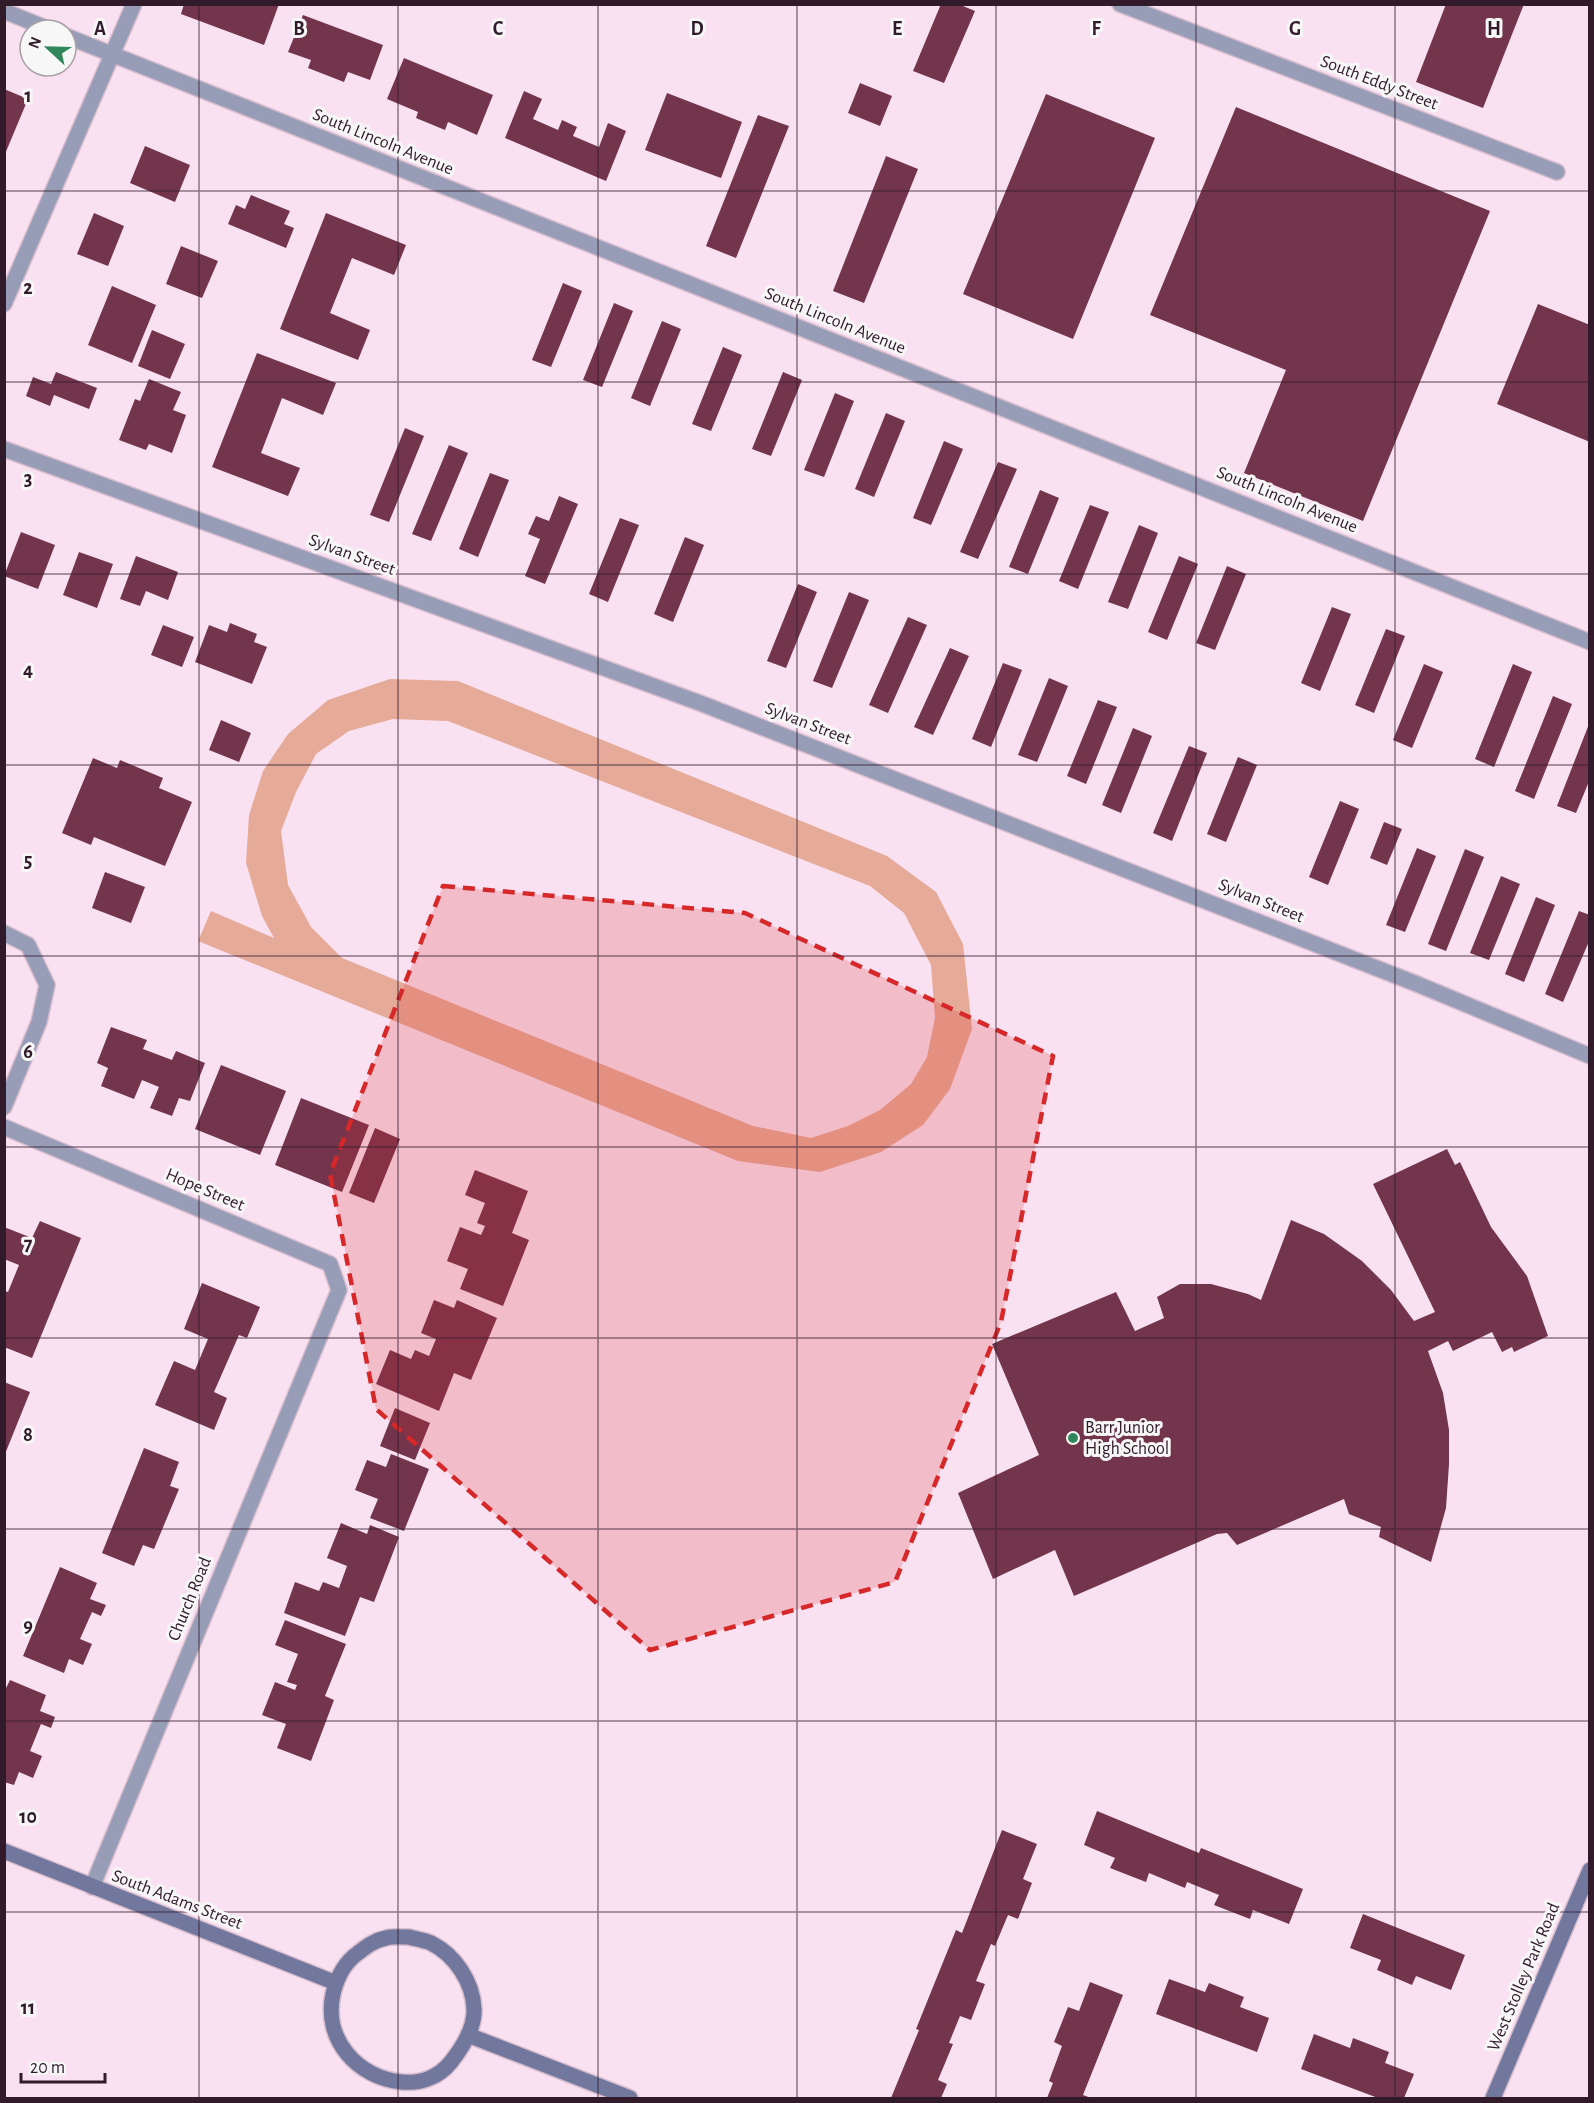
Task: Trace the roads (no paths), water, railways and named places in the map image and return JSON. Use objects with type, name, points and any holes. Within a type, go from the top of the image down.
[{"type":"street","points":[[4,304],[134,4]]},
{"type":"street","name":"South Eddy Street","points":[[1120,4],[1557,172]]},
{"type":"street","points":[[4,11],[21,18]]},
{"type":"street","name":"South Lincoln Avenue","points":[[78,41],[1590,642]]},
{"type":"street","name":"Sylvan Street","points":[[4,449],[700,703],[1395,975],[1590,1056]]},
{"type":"street","points":[[4,933],[28,945],[47,985],[39,1022],[4,1107]]},
{"type":"street","name":"Hope Street","points":[[4,1127],[330,1264],[339,1290],[324,1325]]},
{"type":"street","name":"Church Road","points":[[92,1887],[324,1325]]},
{"type":"street","name":"South Adams Street","points":[[4,1851],[336,1983]]},
{"type":"street","name":"West Stolley Park Road","points":[[1493,2098],[1590,1870]]},
{"type":"street","points":[[409,1937],[429,1942],[444,1951],[456,1963],[469,1986],[474,2010],[468,2035],[446,2069],[428,2080],[408,2083],[392,2081],[363,2069],[348,2057],[336,2037],[331,2019],[336,1983],[341,1971],[351,1958],[369,1944],[387,1938],[409,1937]]},
{"type":"street","points":[[468,2035],[630,2098]]},
{"type":"place","name":"Barr Junior High School","points":[[1073,1438]]}]
